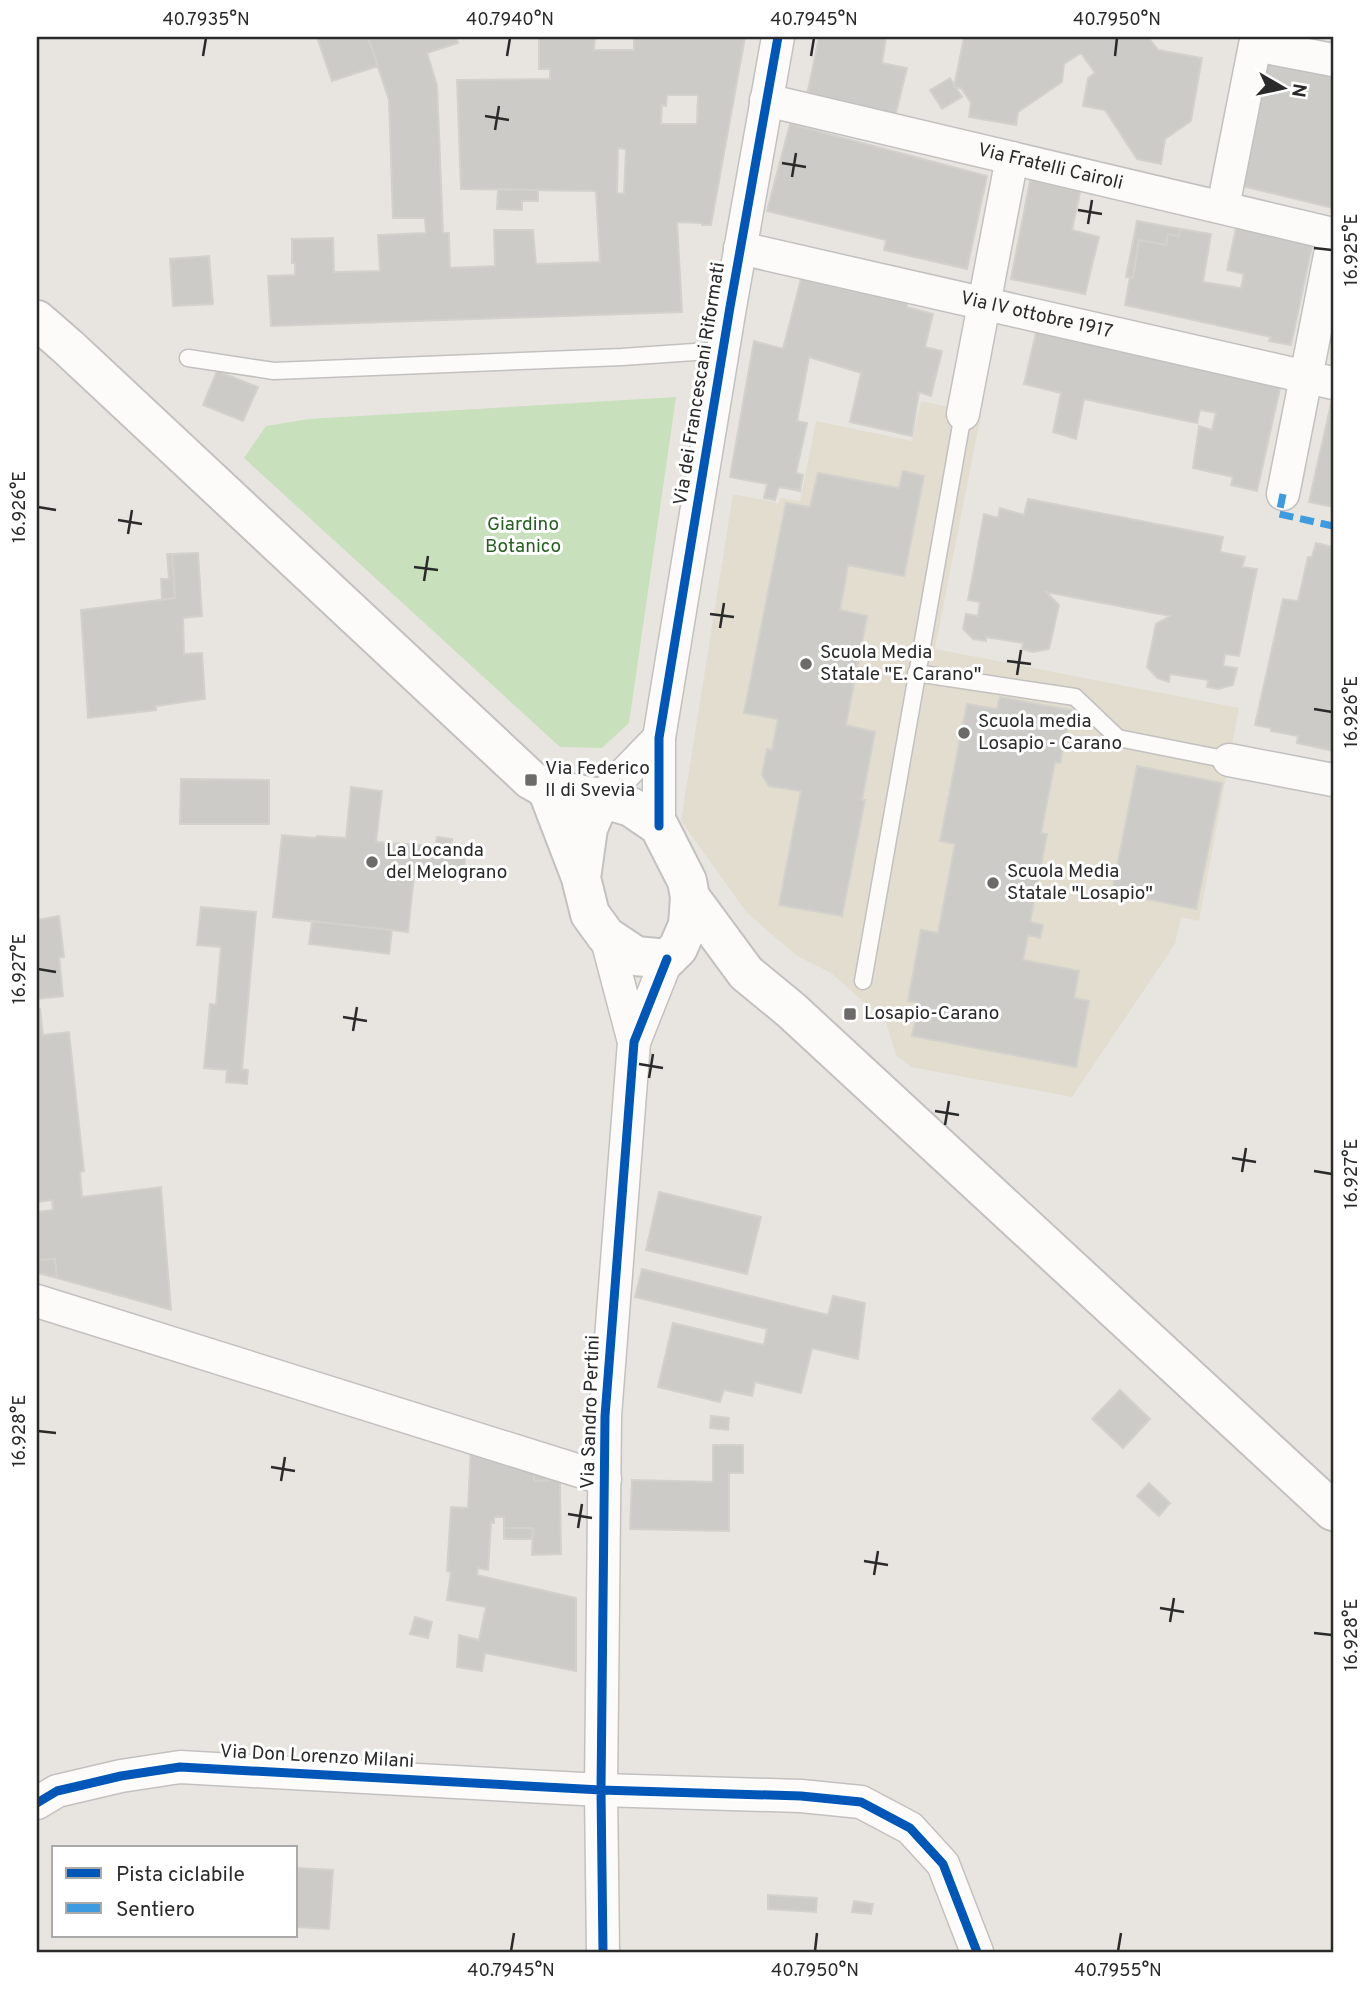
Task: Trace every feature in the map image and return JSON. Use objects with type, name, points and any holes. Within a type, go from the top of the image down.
[{"type":"main road","points":[[37,320],[531,780],[547,789],[601,798],[631,807],[659,826],[687,881],[690,897],[688,925],[672,953]]},
{"type":"main road","points":[[547,789],[581,878],[590,914],[606,936],[636,956],[672,953],[746,973]]},
{"type":"main road","points":[[581,878],[588,828],[601,798]]},
{"type":"main road","points":[[690,897],[746,973],[791,1010],[1333,1511]]},
{"type":"street","name":"Via dei Francescani Riformati","points":[[659,826],[659,738],[740,248],[778,37]]},
{"type":"street","points":[[1223,207],[1255,45],[1333,60]]},
{"type":"street","name":"Via Fratelli Cairoli","points":[[766,100],[1333,234]]},
{"type":"street","points":[[963,414],[1012,158]]},
{"type":"street","points":[[1283,494],[1320,380],[1333,240]]},
{"type":"street","name":"Via IV ottobre 1917","points":[[740,248],[1320,380]]},
{"type":"street","points":[[601,798],[659,738]]},
{"type":"street","points":[[1229,760],[1333,780]]},
{"type":"street","points":[[606,936],[634,1042]]},
{"type":"street","points":[[634,1042],[672,953]]},
{"type":"street","name":"Via Sandro Pertini","points":[[603,1952],[601,1790],[605,1416],[634,1042]]},
{"type":"street","points":[[37,1301],[605,1479]]},
{"type":"street","name":"Via Don Lorenzo Milani","points":[[37,1803],[57,1791],[121,1776],[180,1767],[601,1790],[801,1796],[861,1802],[910,1828],[943,1864],[977,1952]]},
{"type":"lane","points":[[188,358],[274,371],[622,357],[723,350]]},
{"type":"lane","points":[[863,981],[963,414]]},
{"type":"lane","points":[[916,673],[1075,697],[1118,738],[1229,760]]},
{"type":"shaded area","name":"Scuola media Losapio - Carano","points":[[921,401],[981,414],[935,649],[1239,708],[1199,921],[1181,917],[1175,944],[1072,1097],[911,1067],[896,1055],[886,1022],[831,973],[797,956],[747,913],[681,821],[733,494],[779,503],[780,498],[800,501],[816,421],[912,441]]},
{"type":"green space","name":"Giardino Botanico","points":[[676,397],[629,723],[602,748],[560,747],[244,458],[266,426],[309,419]]},
{"type":"building","points":[[317,37],[368,37],[378,66],[332,81]]},
{"type":"building","points":[[368,37],[456,37],[458,43],[427,53],[437,85],[443,233],[449,233],[450,268],[495,266],[494,230],[533,230],[536,264],[600,262],[596,191],[461,189],[457,80],[550,79],[550,69],[539,69],[539,37],[595,37],[594,50],[634,50],[634,37],[745,37],[711,225],[677,222],[682,312],[271,326],[268,276],[295,275],[292,239],[333,238],[334,272],[380,271],[378,235],[426,233],[425,218],[393,218],[389,100]],"holes":[[[667,95],[698,95],[697,124],[661,124],[662,105],[666,106]],[[618,148],[626,149],[624,194],[617,193]]]},
{"type":"building","points":[[819,37],[886,37],[882,63],[907,68],[894,121],[806,100]]},
{"type":"building","points":[[964,37],[1148,37],[1158,50],[1202,58],[1191,121],[1165,139],[1161,164],[1137,159],[1105,110],[1083,106],[1088,78],[1095,73],[1081,53],[1064,64],[1062,82],[1018,112],[1016,125],[969,117],[971,103],[961,88],[954,87]]},
{"type":"building","points":[[1265,60],[1333,72],[1333,208],[1242,186]]},
{"type":"building","points":[[950,78],[962,97],[942,109],[930,90]]},
{"type":"building","points":[[790,124],[987,176],[967,269],[884,250],[886,240],[767,211]]},
{"type":"building","points":[[1031,176],[1081,188],[1072,230],[1099,237],[1085,294],[1011,279]]},
{"type":"building","points":[[498,189],[538,190],[538,201],[522,201],[522,210],[497,209]]},
{"type":"building","points":[[1137,221],[1181,229],[1179,236],[1168,234],[1166,245],[1139,240],[1133,278],[1126,277]]},
{"type":"building","points":[[1237,224],[1314,237],[1291,345],[1269,341],[1271,337],[1125,305],[1130,277],[1133,278],[1139,240],[1166,245],[1168,234],[1179,236],[1181,229],[1211,234],[1203,282],[1241,288],[1244,274],[1227,270]]},
{"type":"building","points":[[209,256],[213,304],[173,306],[170,259]]},
{"type":"building","points":[[801,279],[907,303],[907,307],[933,314],[925,347],[942,351],[931,396],[919,392],[912,436],[850,422],[861,373],[809,357],[797,421],[807,423],[796,473],[803,475],[800,491],[779,487],[775,500],[764,498],[767,484],[730,477],[754,341],[783,349]]},
{"type":"building","points":[[1037,329],[1281,384],[1257,491],[1231,485],[1233,477],[1193,468],[1199,426],[1212,430],[1216,413],[1200,410],[1197,423],[1084,399],[1076,439],[1053,432],[1061,393],[1024,384]]},
{"type":"building","points":[[217,371],[258,387],[243,421],[203,405]]},
{"type":"building","points":[[1333,399],[1333,507],[1309,502]]},
{"type":"building","name":"Scuola Media Statale \"E. Carano\"","points":[[903,471],[924,476],[904,576],[848,565],[840,610],[867,616],[846,725],[875,732],[862,800],[865,800],[842,916],[779,905],[801,791],[769,786],[762,775],[767,749],[772,750],[778,719],[744,713],[786,503],[810,507],[818,473],[899,488]]},
{"type":"building","points":[[1028,499],[1223,537],[1220,552],[1245,557],[1242,567],[1257,569],[1239,656],[1225,654],[1223,666],[1237,668],[1233,685],[1218,689],[1207,687],[1208,680],[1170,674],[1169,682],[1157,678],[1147,667],[1156,624],[1170,616],[1046,592],[1059,605],[1049,649],[1033,652],[1022,649],[1023,643],[986,637],[986,641],[973,639],[963,629],[966,614],[978,616],[980,602],[968,600],[984,514],[998,518],[1000,508],[1024,515]]},
{"type":"building","points":[[1316,543],[1333,547],[1333,751],[1297,743],[1298,736],[1255,725],[1283,599],[1298,601],[1308,557],[1312,557]]},
{"type":"building","points":[[198,553],[202,616],[183,618],[184,654],[202,653],[205,699],[156,706],[156,710],[88,718],[81,610],[175,598],[172,554]]},
{"type":"building","points":[[167,554],[172,554],[175,598],[162,600],[161,579],[169,579]]},
{"type":"building","name":"Scuola Media Statale \"Losapio\"","points":[[1000,697],[1071,710],[1060,763],[1055,762],[1041,833],[1047,834],[1030,922],[1043,925],[1040,938],[1028,935],[1023,960],[1079,971],[1074,998],[1089,1001],[1076,1067],[912,1036],[919,1003],[908,1001],[921,930],[938,933],[955,844],[940,841],[967,704],[997,709]]},
{"type":"building","points":[[1137,766],[1222,783],[1196,909],[1112,892]]},
{"type":"building","points":[[181,779],[269,780],[269,824],[180,824]]},
{"type":"building","name":"La Locanda del Melograno","points":[[351,787],[382,791],[376,842],[436,846],[437,837],[452,839],[451,848],[466,849],[463,880],[414,875],[408,932],[273,917],[282,835],[346,838]]},
{"type":"building","points":[[201,907],[256,912],[242,1069],[248,1070],[247,1084],[226,1082],[227,1070],[204,1068],[210,1004],[216,1005],[221,947],[197,945]]},
{"type":"building","points":[[59,916],[64,957],[59,957],[63,996],[37,999],[37,920]]},
{"type":"building","points":[[312,921],[392,930],[389,954],[309,944]]},
{"type":"building","points":[[37,1009],[40,1009],[43,1035],[69,1032],[84,1171],[80,1172],[82,1197],[161,1187],[171,1310],[57,1278],[55,1259],[37,1260],[37,1212],[53,1210],[52,1200],[37,1202]]},
{"type":"building","points":[[659,1192],[761,1217],[747,1274],[646,1250]]},
{"type":"building","points":[[55,1259],[57,1278],[37,1273],[37,1260]]},
{"type":"building","points":[[642,1269],[828,1315],[833,1296],[865,1303],[858,1359],[812,1348],[801,1393],[755,1382],[752,1396],[724,1390],[720,1402],[658,1387],[673,1323],[764,1345],[767,1329],[635,1297]]},
{"type":"building","points":[[1120,1390],[1150,1419],[1123,1448],[1092,1419]]},
{"type":"building","points":[[711,1416],[729,1418],[728,1430],[710,1428]]},
{"type":"building","points":[[471,1445],[534,1466],[534,1481],[560,1480],[561,1554],[532,1555],[533,1528],[504,1528],[504,1517],[494,1517],[494,1523],[491,1523],[488,1570],[478,1568],[477,1575],[576,1598],[576,1671],[485,1653],[482,1671],[457,1667],[459,1635],[479,1640],[486,1607],[447,1600],[451,1572],[447,1571],[451,1507],[468,1508]]},
{"type":"building","points":[[713,1445],[743,1445],[743,1473],[729,1473],[729,1531],[630,1529],[632,1480],[713,1482]]},
{"type":"building","points":[[534,1466],[560,1480],[534,1481]]},
{"type":"building","points":[[1149,1483],[1170,1503],[1159,1516],[1137,1496]]},
{"type":"building","points":[[504,1528],[533,1528],[532,1539],[504,1539]]},
{"type":"building","points":[[415,1617],[432,1622],[428,1638],[410,1634]]},
{"type":"building","points":[[298,1868],[333,1870],[329,1929],[298,1927]]},
{"type":"building","points":[[768,1895],[817,1898],[816,1912],[768,1909]]},
{"type":"building","points":[[854,1901],[873,1904],[871,1914],[852,1912]]},
{"type":"marked path","points":[[1283,494],[1279,514],[1333,526]]},
{"type":"cycle path","points":[[659,826],[659,738],[730,307],[778,37]]},
{"type":"cycle path","points":[[603,1952],[601,1790],[605,1416],[634,1042],[667,959]]},
{"type":"cycle path","points":[[37,1803],[57,1791],[121,1776],[180,1767],[601,1790],[801,1796],[861,1802],[910,1828],[943,1864],[977,1952]]},
{"type":"place","name":"Scuola Media Statale \"E. Carano\"","points":[[806,664]]},
{"type":"place","name":"Scuola media Losapio - Carano","points":[[964,733]]},
{"type":"place","name":"Via Federico II di Svevia","points":[[531,780]]},
{"type":"place","name":"La Locanda del Melograno","points":[[372,862]]},
{"type":"place","name":"Scuola Media Statale \"Losapio\"","points":[[993,883]]},
{"type":"place","name":"Losapio-Carano","points":[[850,1014]]}]
